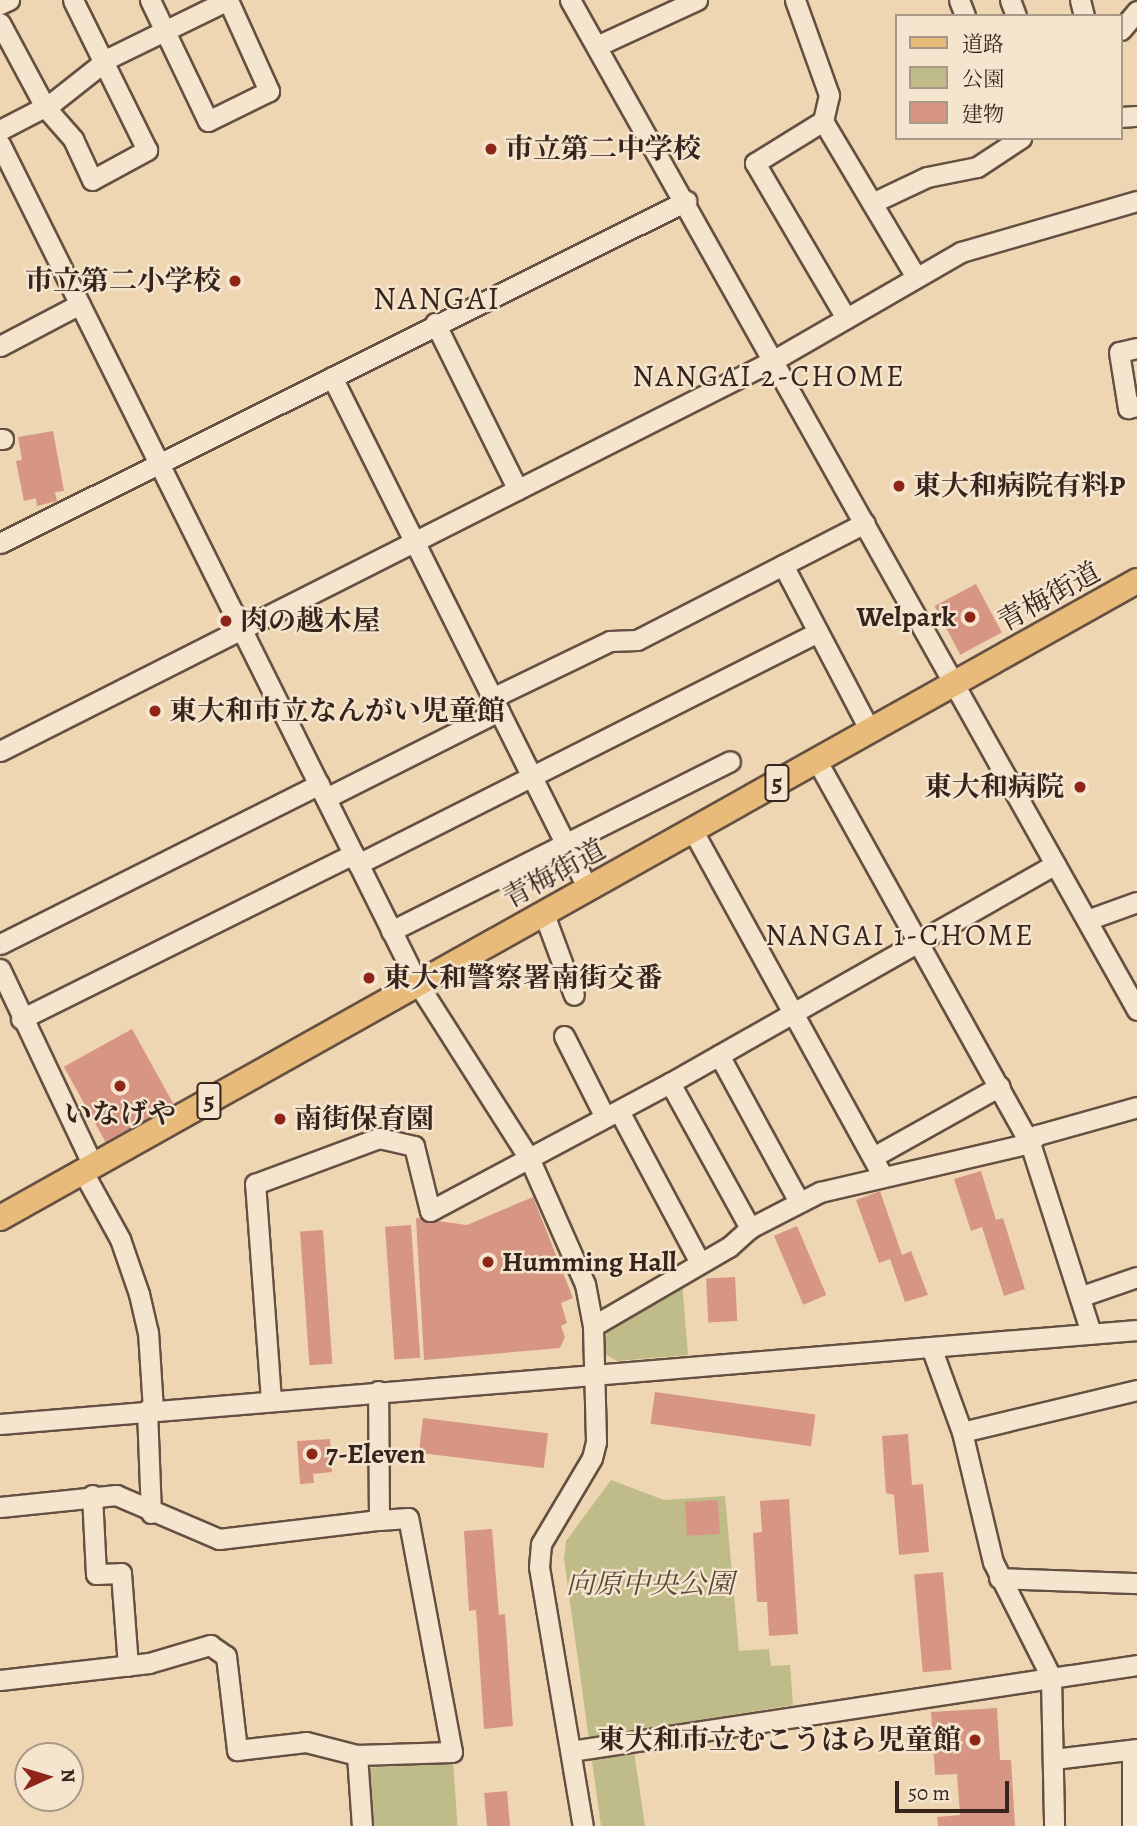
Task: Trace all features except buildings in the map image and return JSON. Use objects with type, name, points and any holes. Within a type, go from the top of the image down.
[{"type":"main road","name":"青梅街道","points":[[0,1218],[1137,581]]},
{"type":"street","points":[[0,5],[9,0]]},
{"type":"street","points":[[0,23],[45,107],[73,139],[92,180],[147,150],[73,0]]},
{"type":"street","points":[[0,130],[45,107],[104,62],[164,31],[221,2],[269,91],[210,121],[164,31],[150,0]]},
{"type":"street","points":[[570,0],[599,44],[1137,1010]]},
{"type":"street","points":[[599,44],[697,0]]},
{"type":"street","points":[[794,0],[829,95],[823,121],[916,277]]},
{"type":"street","points":[[1123,28],[1137,11]]},
{"type":"street","points":[[823,121],[755,163],[846,318]]},
{"type":"street","points":[[872,203],[927,177],[977,167],[1015,140]]},
{"type":"street","points":[[0,144],[418,984],[530,1160],[585,1284],[593,1325],[596,1442],[592,1458],[545,1536],[540,1567],[583,1826]]},
{"type":"street","points":[[0,543],[435,323],[686,201]]},
{"type":"street","points":[[0,751],[774,360],[961,252],[1137,201]]},
{"type":"street","points":[[1,343],[80,304]]},
{"type":"street","points":[[435,323],[518,490]]},
{"type":"street","points":[[1137,348],[1119,352],[1128,408],[1137,406]]},
{"type":"street","points":[[332,377],[587,890]]},
{"type":"street","points":[[0,944],[322,791],[495,704],[610,641],[637,640],[865,523]]},
{"type":"street","points":[[783,565],[870,731]]},
{"type":"street","points":[[21,1019],[531,777],[818,632]]},
{"type":"street","points":[[391,930],[730,761]]},
{"type":"street","points":[[817,761],[1030,1143],[1082,1296],[1091,1334]]},
{"type":"street","points":[[693,831],[882,1175]]},
{"type":"street","points":[[271,1400],[255,1184],[379,1138],[414,1146],[430,1211],[670,1083],[1055,864]]},
{"type":"street","points":[[1087,920],[1137,902]]},
{"type":"street","points":[[544,914],[574,995]]},
{"type":"street","points":[[0,969],[120,1239],[139,1294],[148,1332],[151,1513]]},
{"type":"street","points":[[564,1036],[701,1264]]},
{"type":"street","points":[[719,1055],[799,1202]]},
{"type":"street","points":[[670,1083],[750,1228]]},
{"type":"street","points":[[873,1157],[1000,1086]]},
{"type":"street","points":[[593,1325],[701,1264],[750,1228],[820,1192],[882,1175],[1030,1143],[1037,1135],[1137,1107]]},
{"type":"street","points":[[1082,1296],[1137,1277]]},
{"type":"street","points":[[0,1424],[378,1391],[594,1377],[1137,1330]]},
{"type":"street","points":[[931,1346],[962,1432],[999,1577],[1051,1677],[1054,1826]]},
{"type":"street","points":[[962,1432],[1137,1390]]},
{"type":"street","points":[[378,1391],[379,1520]]},
{"type":"street","points":[[92,1495],[96,1574],[121,1573],[128,1666]]},
{"type":"street","points":[[0,1507],[92,1495],[116,1495],[151,1513],[219,1539],[408,1518],[452,1752],[356,1755],[306,1742],[237,1750],[226,1656],[210,1645],[128,1666],[0,1680]]},
{"type":"street","points":[[999,1577],[1137,1583]]},
{"type":"street","points":[[571,1751],[1137,1665]]},
{"type":"street","points":[[1054,1759],[1134,1750],[1132,1826]]},
{"type":"street","points":[[356,1755],[362,1826]]},
{"type":"green space","points":[[682,1281],[688,1355],[617,1361],[605,1354],[607,1326]]},
{"type":"green space","name":"向原中央公園","points":[[611,1480],[664,1500],[725,1496],[739,1651],[769,1649],[771,1666],[790,1665],[793,1705],[631,1731],[645,1826],[601,1826],[564,1559],[566,1541]]},
{"type":"green space","points":[[453,1762],[457,1826],[373,1826],[369,1768]]},
{"type":"place","name":"市立第二中学校","points":[[491,149]]},
{"type":"place","name":"市立第二小学校","points":[[235,281]]},
{"type":"place","name":"東大和病院有料P","points":[[899,486]]},
{"type":"place","name":"Welpark","points":[[970,617]]},
{"type":"place","name":"肉の越木屋","points":[[226,621]]},
{"type":"place","name":"東大和市立なんがい児童館","points":[[155,711]]},
{"type":"place","name":"東大和病院","points":[[1080,787]]},
{"type":"place","name":"東大和警察署南街交番","points":[[369,978]]},
{"type":"place","name":"いなげや","points":[[120,1086]]},
{"type":"place","name":"南街保育園","points":[[280,1119]]},
{"type":"place","name":"Humming Hall","points":[[488,1262]]},
{"type":"place","name":"7-Eleven","points":[[312,1454]]},
{"type":"place","name":"東大和市立むこうはら児童館","points":[[975,1740]]},
{"type":"district","name":"NANGAI","points":[[437,298]]},
{"type":"district","name":"NANGAI 2-CHOME","points":[[769,376]]},
{"type":"district","name":"NANGAI 1-CHOME","points":[[900,935]]}]
